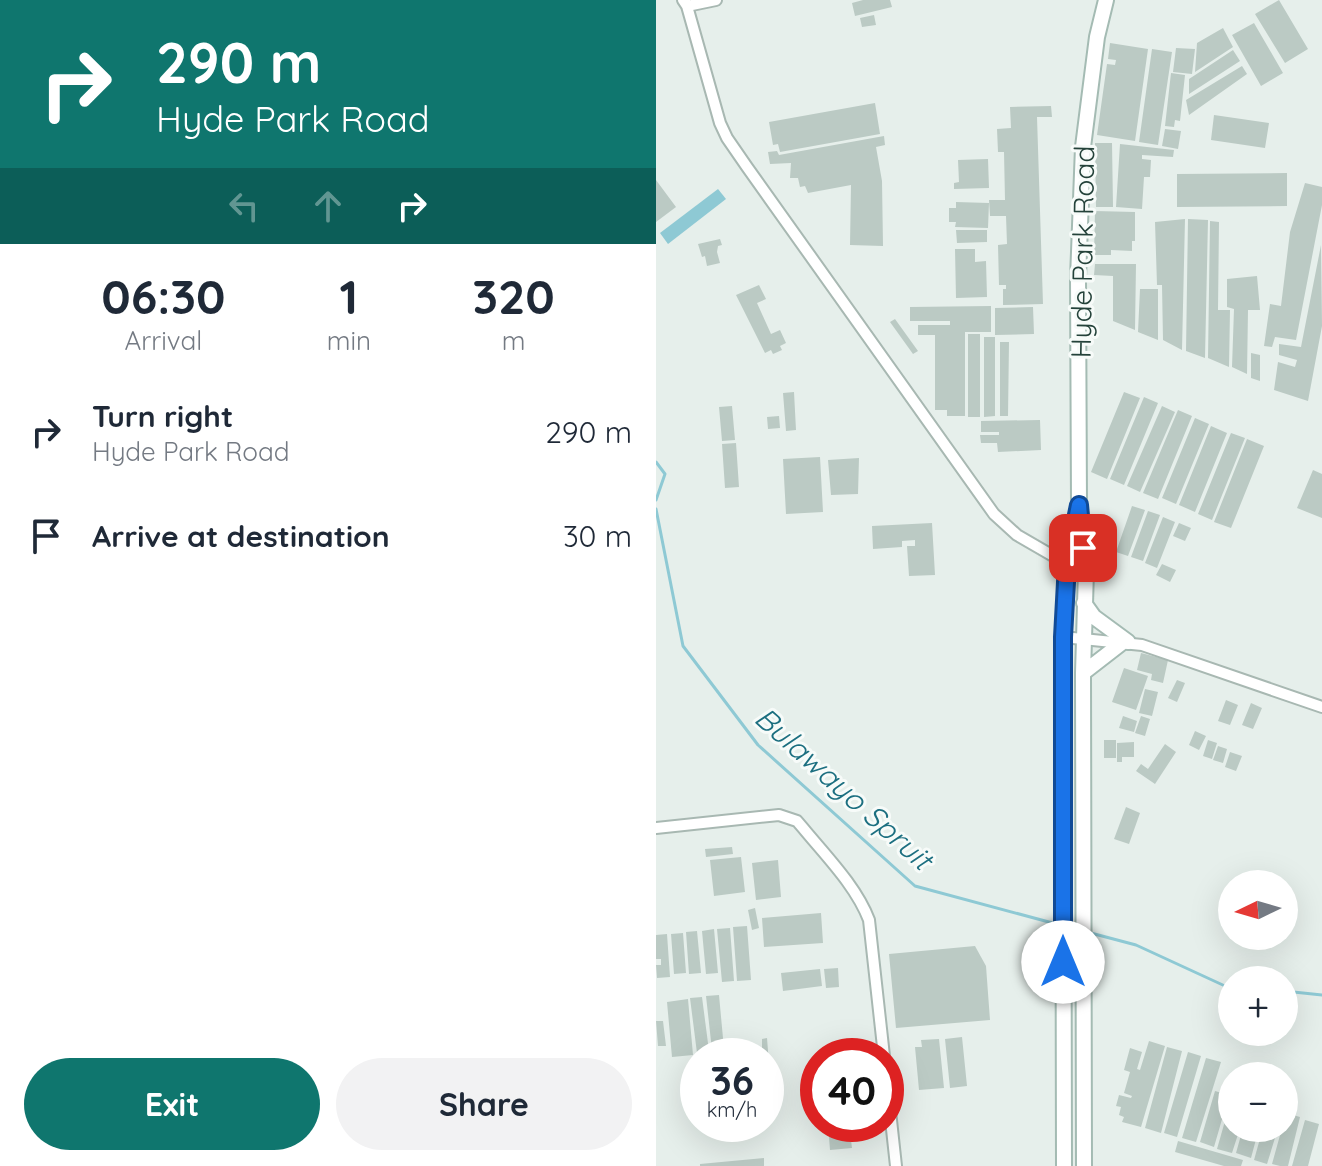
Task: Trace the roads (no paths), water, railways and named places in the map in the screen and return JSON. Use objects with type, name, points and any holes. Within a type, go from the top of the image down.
[{"type":"street","points":[[716,0],[685,3],[714,105],[727,138],[994,514],[1017,535],[1067,564]]},
{"type":"street","name":"Hyde Park Road","points":[[1084,1166],[1083,639],[1086,570],[1079,505],[1078,278],[1083,147],[1104,1]]},
{"type":"street","name":"Hyde Park Road","points":[[1064,1166],[1063,637],[1067,564],[1079,505]]},
{"type":"street","points":[[1084,603],[1094,617],[1126,642]]},
{"type":"street","points":[[1063,637],[1126,642],[1322,707]]},
{"type":"street","points":[[1083,673],[1126,642]]},
{"type":"street","points":[[1062,723],[1083,723]]},
{"type":"street","points":[[656,828],[779,815],[797,821],[842,876],[869,920],[882,1038]]},
{"type":"street","points":[[893,1142],[896,1166]]},
{"type":"water","points":[[718,189],[726,199],[668,244],[660,233]]},
{"type":"waterway","name":"Bulawayo Spruit","points":[[656,462],[665,474],[656,500]]},
{"type":"waterway","name":"Bulawayo Spruit","points":[[656,509],[683,646],[758,745],[915,886],[1060,925]]},
{"type":"waterway","name":"Bulawayo Spruit","points":[[1087,932],[1136,945],[1218,983]]},
{"type":"waterway","name":"Bulawayo Spruit","points":[[1298,992],[1322,995]]}]
